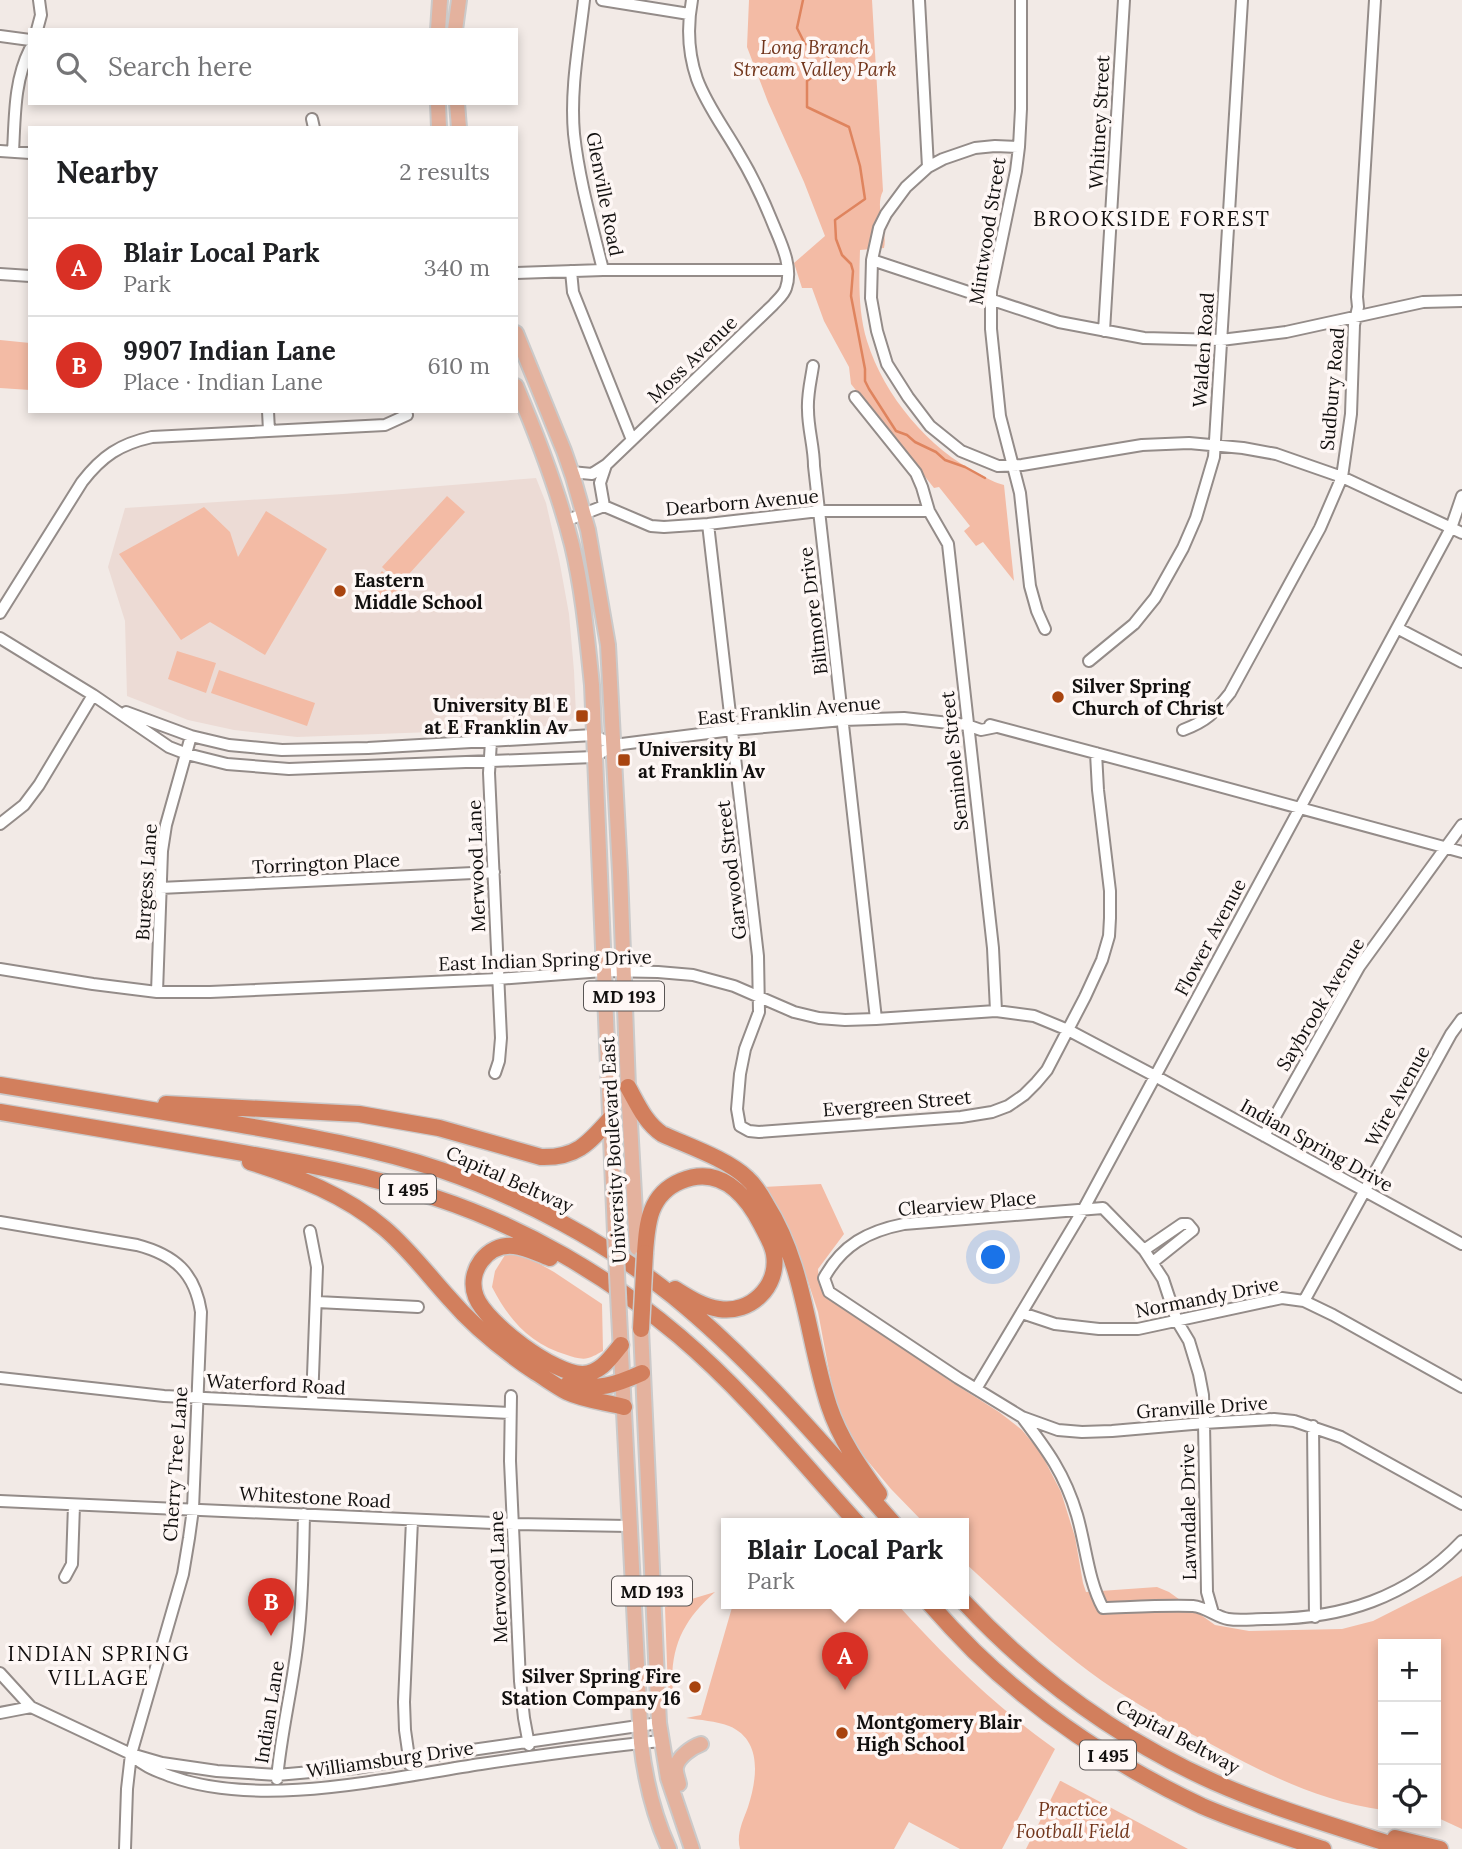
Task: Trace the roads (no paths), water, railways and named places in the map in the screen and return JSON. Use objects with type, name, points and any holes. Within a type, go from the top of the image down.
[{"type":"highway","name":"Capital Beltway","points":[[0,1085],[325,1140],[398,1157],[442,1171],[522,1203],[569,1227],[622,1260],[671,1295],[711,1329],[793,1410],[889,1518]]},
{"type":"highway","points":[[628,1087],[640,1111],[653,1127],[662,1134],[737,1170],[748,1178],[765,1201],[782,1233],[799,1279],[826,1393],[837,1427],[847,1448],[898,1518]]},
{"type":"highway","points":[[97,1101],[377,1117],[439,1128],[548,1157],[568,1154],[582,1148],[610,1119]]},
{"type":"highway","name":"I 495","points":[[0,1112],[362,1175],[438,1198],[512,1228],[558,1252],[612,1287],[677,1335],[718,1371],[853,1518]]},
{"type":"highway","points":[[184,1143],[288,1174],[347,1202],[384,1228],[476,1326],[524,1364],[567,1392],[624,1407]]},
{"type":"highway","points":[[569,1227],[698,1302],[720,1310],[732,1310],[754,1302],[763,1294],[769,1285],[774,1263],[770,1241],[747,1200],[727,1183],[699,1177],[674,1184],[658,1199],[651,1210],[641,1251],[640,1328]]},
{"type":"highway","points":[[612,1287],[515,1246],[501,1247],[489,1252],[475,1273],[474,1285],[476,1298],[499,1326],[530,1350],[564,1370],[585,1374],[595,1371],[606,1363],[621,1345]]},
{"type":"highway","points":[[524,1364],[554,1379],[586,1388],[623,1382],[642,1373]]},
{"type":"highway","name":"Capital Beltway","points":[[969,1607],[1036,1671],[1082,1706],[1166,1758],[1262,1801],[1405,1849]]},
{"type":"highway","name":"I 495","points":[[935,1609],[974,1651],[1020,1691],[1064,1726],[1110,1756],[1205,1807],[1323,1849]]},
{"type":"highway","points":[[1320,1821],[1440,1849]]},
{"type":"main road","points":[[438,28],[440,0]]},
{"type":"main road","points":[[455,28],[459,0]]},
{"type":"main road","points":[[438,105],[439,126]]},
{"type":"main road","points":[[457,105],[459,126]]},
{"type":"main road","name":"University Boulevard East","points":[[518,338],[571,472],[600,591],[608,645],[628,1087],[641,1251]]},
{"type":"main road","name":"University Boulevard East","points":[[518,391],[540,441],[565,521],[580,587],[592,685],[615,1233],[641,1743],[659,1828],[669,1849]]},
{"type":"main road","name":"MD 193","points":[[640,1328],[659,1723],[668,1778],[692,1849]]},
{"type":"main road","points":[[680,1813],[681,1792],[676,1768],[688,1752],[701,1744]]},
{"type":"street","points":[[38,28],[41,15],[39,0]]},
{"type":"street","name":"Glenville Road","points":[[584,0],[573,94],[574,133],[582,182],[603,270]]},
{"type":"street","points":[[602,0],[689,14]]},
{"type":"street","points":[[518,273],[788,270],[782,244],[763,198],[705,97],[697,78],[690,55],[689,14],[692,0]]},
{"type":"street","points":[[919,0],[928,167]]},
{"type":"street","name":"Mintwood Street","points":[[1021,0],[1021,108],[1016,171],[991,300],[990,329],[1000,416],[1020,493],[1030,586],[1045,629]]},
{"type":"street","name":"Whitney Street","points":[[1104,331],[1124,0]]},
{"type":"street","name":"Walden Road","points":[[1089,661],[1134,625],[1155,598],[1183,548],[1196,518],[1213,457],[1242,0]]},
{"type":"street","name":"Sudbury Road","points":[[1183,730],[1214,713],[1230,693],[1320,528],[1342,477],[1351,414],[1354,326],[1359,307],[1357,297],[1376,0]]},
{"type":"street","points":[[0,36],[28,40]]},
{"type":"street","points":[[13,152],[17,86],[28,53]]},
{"type":"street","points":[[1018,147],[975,148],[928,167],[906,187],[879,228],[872,260],[871,298],[877,331],[887,364],[930,426],[961,451],[998,466],[1014,466],[1142,445],[1189,443],[1276,454],[1342,477],[1462,533]]},
{"type":"street","points":[[0,151],[28,153]]},
{"type":"street","points":[[872,260],[1059,323],[1144,338],[1221,340],[1286,332],[1423,302],[1462,301]]},
{"type":"street","name":"Moss Avenue","points":[[606,466],[773,305],[786,289],[788,270]]},
{"type":"street","points":[[571,271],[573,292],[632,440]]},
{"type":"street","points":[[0,274],[28,276]]},
{"type":"street","name":"Biltmore Drive","points":[[813,366],[808,408],[809,431],[814,450],[876,1019]]},
{"type":"street","name":"Seminole Street","points":[[855,397],[916,473],[928,506],[948,544],[993,948],[996,1011]]},
{"type":"street","points":[[268,413],[269,431]]},
{"type":"street","points":[[0,613],[82,482],[92,469],[112,452],[131,442],[152,437],[384,425],[407,415]]},
{"type":"street","points":[[571,472],[592,474],[606,466]]},
{"type":"street","points":[[565,521],[604,506],[600,483],[606,466]]},
{"type":"street","name":"Flower Avenue","points":[[976,1389],[1083,1210],[1451,528],[1462,496]]},
{"type":"street","name":"Dearborn Avenue","points":[[604,506],[651,526],[664,527],[819,512],[928,506]]},
{"type":"street","name":"Garwood Street","points":[[708,524],[758,957],[759,1012],[740,1074],[737,1110],[740,1126]]},
{"type":"street","points":[[1397,628],[1462,662]]},
{"type":"street","name":"East Franklin Avenue","points":[[0,638],[124,712],[191,736],[229,745],[282,750],[368,748],[593,736],[614,745]]},
{"type":"street","points":[[0,824],[24,805],[39,785],[93,695]]},
{"type":"street","name":"East Franklin Avenue","points":[[93,695],[169,747],[187,754],[227,764],[289,769],[594,757],[614,745],[732,730],[843,720],[904,718],[967,725],[981,730],[996,727],[1462,852]]},
{"type":"street","name":"Burgess Lane","points":[[157,992],[162,850],[166,825],[191,736]]},
{"type":"street","name":"Merwood Lane","points":[[491,741],[489,761],[502,1038],[495,1073]]},
{"type":"street","name":"Evergreen Street","points":[[740,1126],[749,1132],[759,1132],[961,1117],[1009,1106],[1036,1083],[1047,1070],[1068,1030],[1102,960],[1109,936],[1110,891],[1096,753]]},
{"type":"street","name":"Saybrook Avenue","points":[[1264,1136],[1359,967],[1462,825]]},
{"type":"street","name":"Torrington Place","points":[[160,888],[494,872]]},
{"type":"street","name":"East Indian Spring Drive","points":[[0,969],[157,992],[498,979],[603,971],[693,975],[734,986],[794,1012],[819,1018],[876,1019],[996,1011],[1034,1016],[1068,1030],[1155,1076]]},
{"type":"street","name":"Wire Avenue","points":[[1304,1301],[1462,1018]]},
{"type":"street","name":"Indian Spring Drive","points":[[1155,1076],[1462,1244]]},
{"type":"street","name":"Lawndale Drive","points":[[1083,1210],[1103,1208],[1144,1250],[1163,1279],[1177,1321],[1189,1341],[1203,1395],[1207,1592],[1213,1613]]},
{"type":"street","name":"Clearview Place","points":[[828,1270],[838,1256],[851,1245],[884,1228],[904,1224],[1083,1210]]},
{"type":"street","name":"Cherry Tree Lane","points":[[0,1222],[155,1250],[180,1266],[195,1286],[201,1312],[193,1509],[183,1574],[131,1754],[125,1849]]},
{"type":"street","points":[[1144,1250],[1182,1224],[1188,1224],[1193,1230],[1153,1262]]},
{"type":"street","points":[[310,1231],[317,1267],[312,1403]]},
{"type":"street","name":"Granville Drive","points":[[828,1270],[824,1278],[829,1292],[1022,1417],[1058,1430],[1082,1432],[1274,1419],[1294,1421],[1341,1437],[1462,1504]]},
{"type":"street","name":"Normandy Drive","points":[[1022,1314],[1055,1324],[1099,1329],[1138,1329],[1282,1297],[1304,1301],[1333,1315],[1462,1387]]},
{"type":"street","points":[[317,1303],[418,1307]]},
{"type":"street","name":"Waterford Road","points":[[0,1378],[164,1396],[510,1413]]},
{"type":"street","name":"Merwood Lane","points":[[510,1396],[510,1461],[520,1681],[531,1756]]},
{"type":"street","points":[[1022,1417],[1051,1455],[1060,1472],[1077,1514],[1096,1596],[1103,1608],[1198,1606],[1227,1619],[1315,1617],[1369,1604],[1406,1586],[1429,1571],[1462,1541]]},
{"type":"street","points":[[1313,1426],[1315,1617]]},
{"type":"street","name":"Whitestone Road","points":[[0,1501],[412,1520],[629,1526]]},
{"type":"street","points":[[65,1577],[72,1564],[74,1505]]},
{"type":"street","name":"Indian Lane","points":[[276,1790],[298,1639],[304,1514]]},
{"type":"street","points":[[412,1520],[404,1702],[412,1775]]},
{"type":"street","points":[[0,1673],[31,1707]]},
{"type":"street","points":[[0,1713],[31,1707]]},
{"type":"street","name":"Williamsburg Drive","points":[[31,1707],[131,1754],[162,1763],[228,1772],[277,1775],[356,1768],[659,1723]]},
{"type":"street","name":"Williamsburg Drive","points":[[131,1754],[144,1766],[184,1781],[205,1786],[276,1790],[316,1788],[531,1756],[662,1741]]},
{"type":"waterway","points":[[803,0],[797,28],[805,44],[828,45],[828,65],[807,81],[807,107],[849,127],[860,166],[865,199],[835,220],[836,239],[842,255],[851,264],[853,271],[851,296],[865,381],[896,431],[936,452],[945,460],[985,478]]},
{"type":"place","name":"Eastern Middle School","points":[[340,591]]},
{"type":"place","name":"Silver Spring Church of Christ","points":[[1058,697]]},
{"type":"place","name":"University Bl E at E Franklin Av","points":[[582,716]]},
{"type":"place","name":"University Bl at Franklin Av","points":[[624,760]]},
{"type":"place","name":"9907 Indian Lane","points":[[271,1636]]},
{"type":"place","name":"Silver Spring Fire Station Company 16","points":[[695,1687]]},
{"type":"place","name":"Blair Local Park","points":[[845,1690]]},
{"type":"place","name":"Montgomery Blair High School","points":[[842,1733]]},
{"type":"district","name":"BROOKSIDE FOREST","points":[[1152,218]]},
{"type":"district","name":"INDIAN SPRING VILLAGE","points":[[99,1665]]},
{"type":"park label","name":"Long Branch Stream Valley Park","points":[[815,58]]},
{"type":"park label","name":"Practice Football Field","points":[[1073,1820]]}]
